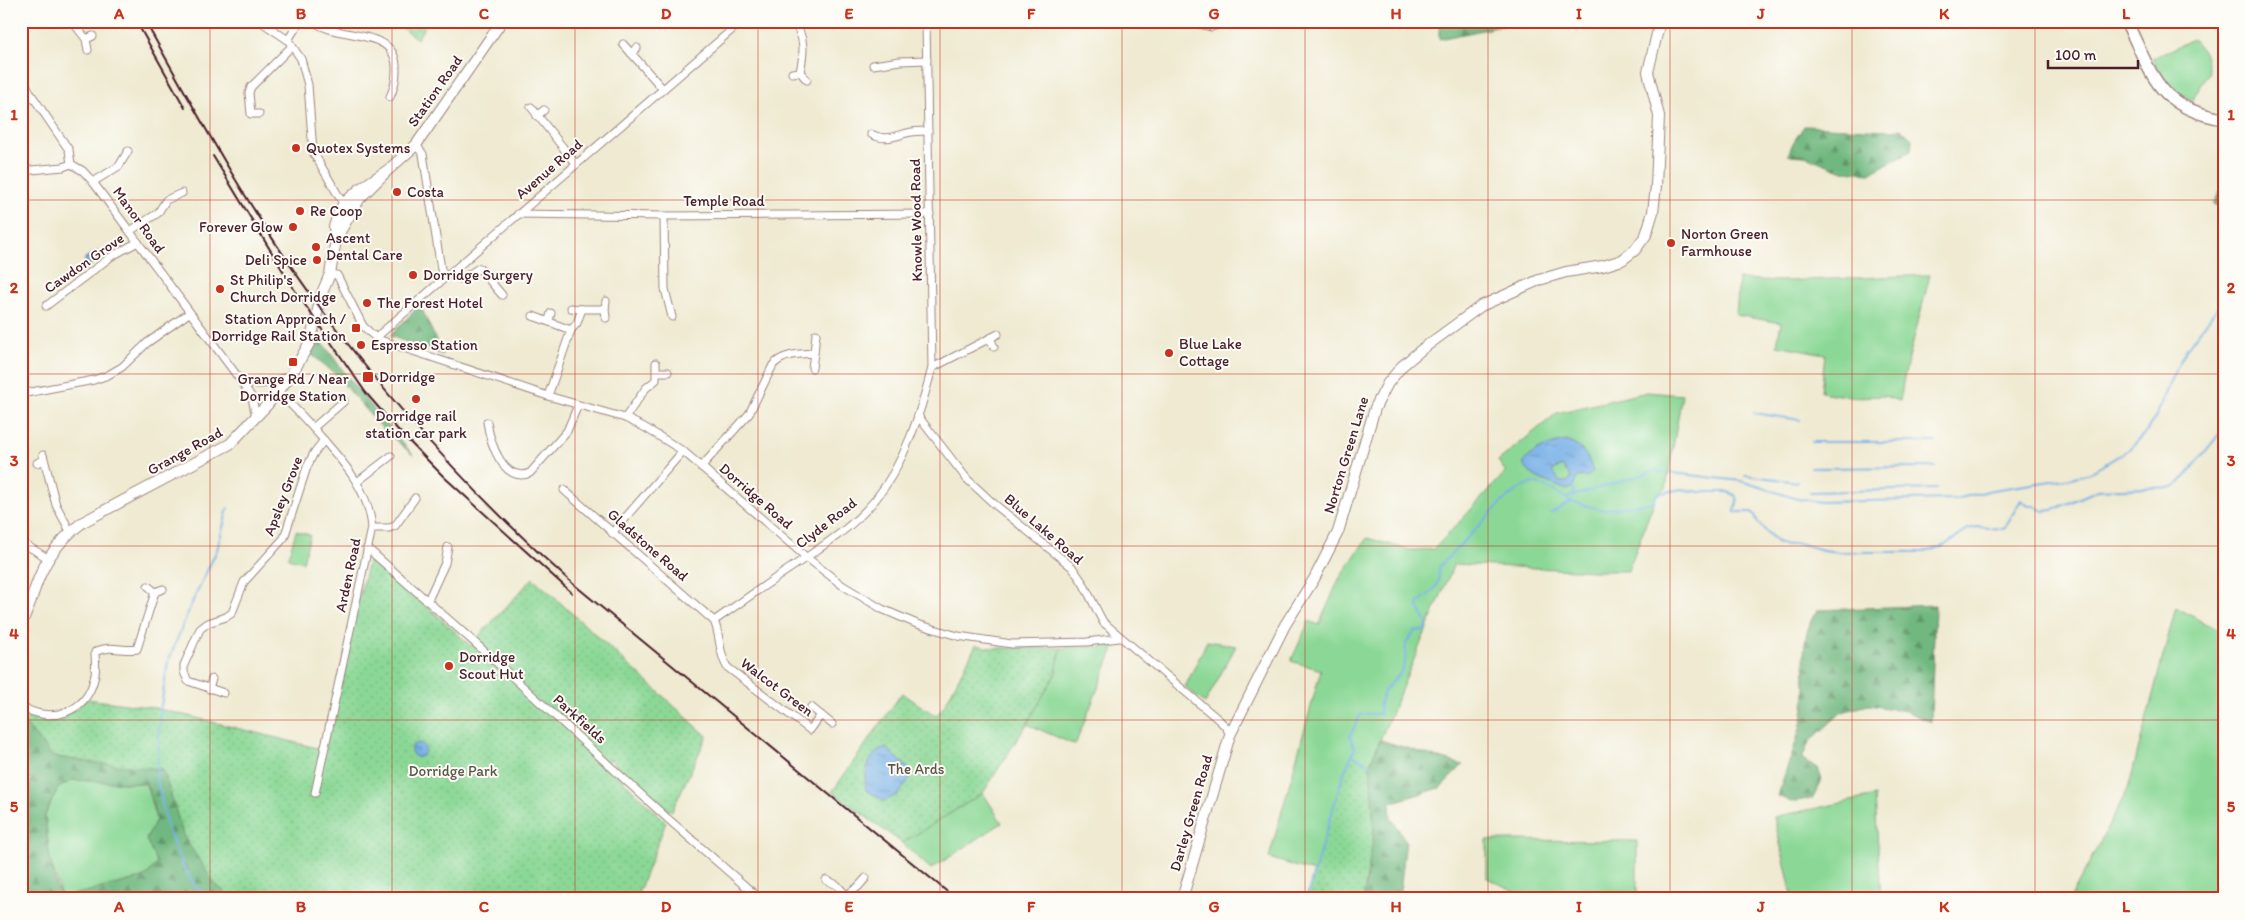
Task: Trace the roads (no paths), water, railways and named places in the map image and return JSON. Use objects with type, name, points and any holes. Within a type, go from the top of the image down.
[{"type":"main road","points":[[2126,21],[2152,74],[2171,99],[2200,113],[2224,118]]},
{"type":"street","points":[[72,21],[90,38],[88,50]]},
{"type":"street","points":[[260,21],[290,43],[301,59],[307,77],[313,152],[348,206]]},
{"type":"street","points":[[259,114],[251,114],[249,93],[251,87],[290,43],[300,21]]},
{"type":"street","points":[[313,21],[327,30],[374,39],[391,49],[397,61],[394,89],[390,97]]},
{"type":"street","name":"Station Road","points":[[330,274],[336,240],[334,227],[338,214],[348,206],[361,188],[386,172],[416,145],[502,21]]},
{"type":"street","name":"Avenue Road","points":[[377,339],[384,330],[742,21]]},
{"type":"street","points":[[793,21],[804,45],[796,73],[807,80]]},
{"type":"street","name":"Knowle Wood Road","points":[[918,416],[932,368],[926,21]]},
{"type":"street","points":[[1186,21],[1212,27],[1231,21]]},
{"type":"street","name":"Norton Green Lane","points":[[1230,735],[1285,625],[1314,579],[1338,532],[1374,408],[1388,383],[1402,366],[1481,306],[1539,280],[1566,272],[1615,263],[1635,250],[1644,238],[1651,219],[1656,186],[1658,116],[1648,72],[1660,21]]},
{"type":"street","points":[[623,44],[663,89]]},
{"type":"street","points":[[631,53],[637,48]]},
{"type":"street","points":[[873,66],[900,61],[927,60]]},
{"type":"street","points":[[21,75],[31,94],[69,150],[71,164],[63,167],[21,171]]},
{"type":"street","points":[[531,107],[576,164]]},
{"type":"street","points":[[537,116],[544,110]]},
{"type":"street","points":[[871,134],[879,138],[892,138],[909,132],[928,131]]},
{"type":"street","points":[[416,145],[423,154],[445,278]]},
{"type":"street","points":[[93,182],[103,174],[116,169],[129,155]]},
{"type":"street","name":"Manor Road","points":[[71,164],[83,171],[93,182],[241,381],[252,398],[256,417]]},
{"type":"street","points":[[130,231],[158,213],[166,200],[182,193]]},
{"type":"street","name":"Temple Road","points":[[518,214],[664,216],[930,214]]},
{"type":"street","points":[[664,216],[664,282],[672,317]]},
{"type":"street","name":"Cawdon Grove","points":[[46,306],[112,256],[138,242]]},
{"type":"street","points":[[453,270],[460,279],[479,268],[502,295]]},
{"type":"street","points":[[330,274],[337,275],[363,326],[377,339]]},
{"type":"street","name":"Grange Road","points":[[21,623],[43,569],[58,544],[70,532],[83,522],[230,444],[278,393],[292,374],[310,342],[317,320],[322,293],[330,274]]},
{"type":"street","points":[[606,301],[606,318]]},
{"type":"street","points":[[571,308],[605,309]]},
{"type":"street","points":[[548,396],[571,330],[577,323],[582,309]]},
{"type":"street","points":[[21,394],[94,380],[108,375],[122,367],[147,343],[189,313]]},
{"type":"street","points":[[533,316],[550,317],[571,330]]},
{"type":"street","points":[[812,368],[816,334]]},
{"type":"street","points":[[932,368],[998,334]]},
{"type":"street","points":[[990,338],[994,347]]},
{"type":"street","name":"Dorridge Road","points":[[377,339],[548,396],[625,418],[658,435],[683,451],[806,557],[842,585],[882,609],[918,624],[958,636],[1012,644],[1087,642],[1119,638]]},
{"type":"street","points":[[701,467],[750,414],[773,365],[778,359],[814,353]]},
{"type":"street","points":[[625,418],[646,388],[656,380],[656,363]]},
{"type":"street","points":[[657,372],[668,372]]},
{"type":"street","points":[[241,381],[253,385],[266,384],[292,374]]},
{"type":"street","name":"Arden Road","points":[[278,393],[340,457],[357,482],[368,503],[372,528],[315,793]]},
{"type":"street","points":[[313,428],[343,400]]},
{"type":"street","points":[[487,422],[494,446],[507,469],[514,474],[524,475],[530,473],[567,431],[578,405]]},
{"type":"street","name":"Clyde Road","points":[[714,621],[838,534],[874,502],[887,485],[905,449],[918,416]]},
{"type":"street","name":"Blue Lake Road","points":[[918,416],[967,478],[993,503],[1072,567],[1083,583],[1103,622],[1119,638],[1226,726],[1230,735]]},
{"type":"street","name":"Apsley Grove","points":[[224,694],[188,681],[184,672],[187,657],[196,636],[205,625],[226,618],[232,613],[244,582],[284,538],[307,467],[314,453],[324,440]]},
{"type":"street","points":[[612,533],[683,451]]},
{"type":"street","points":[[357,482],[391,456]]},
{"type":"street","points":[[41,459],[56,505],[70,532]]},
{"type":"street","name":"Gladstone Road","points":[[564,490],[714,621]]},
{"type":"street","points":[[372,528],[395,526],[415,503]]},
{"type":"street","points":[[21,542],[49,559]]},
{"type":"street","points":[[428,600],[445,563],[448,547]]},
{"type":"street","name":"Parkfields","points":[[368,548],[428,600],[667,818],[760,899]]},
{"type":"street","points":[[148,586],[155,592]]},
{"type":"street","points":[[155,592],[163,589]]},
{"type":"street","points":[[95,652],[122,647],[132,650],[137,649],[155,592]]},
{"type":"street","name":"Walcot Green","points":[[714,621],[722,658],[727,667],[810,730],[821,715]]},
{"type":"street","points":[[21,706],[34,713],[47,716],[62,714],[74,708],[86,697],[94,680],[94,643]]},
{"type":"street","points":[[209,689],[212,679]]},
{"type":"street","points":[[811,707],[832,724]]},
{"type":"street","points":[[1219,720],[1237,721]]},
{"type":"street","name":"Darley Green Road","points":[[1182,899],[1230,735]]},
{"type":"street","points":[[826,880],[837,885],[844,897],[858,887],[866,878]]},
{"type":"water","points":[[98,251],[100,257],[91,265],[85,264],[85,258]]},
{"type":"water","points":[[1567,441],[1581,449],[1587,457],[1593,472],[1589,476],[1577,477],[1573,487],[1567,490],[1548,483],[1536,477],[1523,464],[1537,450]],"holes":[[[1562,466],[1571,477],[1568,482],[1560,482],[1552,471]]]},
{"type":"water","points":[[415,743],[421,743],[425,750],[421,757],[415,757],[411,753],[411,747]]},
{"type":"water","points":[[885,747],[908,768],[912,775],[899,794],[884,801],[866,790],[865,777],[871,759],[879,750]]},
{"type":"waterway","points":[[1566,498],[1655,471],[1741,481],[1798,499],[1822,502],[1956,499],[1992,490],[2072,478],[2090,473],[2130,449],[2145,433],[2157,414],[2172,377],[2187,348],[2224,299]]},
{"type":"waterway","points":[[1754,413],[1800,420]]},
{"type":"waterway","points":[[1352,755],[1355,749],[1350,736],[1361,714],[1380,714],[1380,703],[1384,691],[1401,672],[1405,662],[1406,643],[1415,631],[1425,630],[1427,623],[1418,607],[1419,602],[1435,588],[1439,579],[1439,567],[1503,501],[1522,487],[1533,483],[1547,487],[1572,502],[1603,510],[1654,502],[1657,494],[1681,489],[1700,492],[1728,492],[1735,495],[1737,501],[1735,512],[1752,512],[1758,523],[1777,542],[1785,545],[1798,543],[1839,552],[1924,552],[1942,547],[1968,529],[1978,527],[2004,529],[2021,500],[2028,506],[2034,506],[2043,511],[2053,510],[2098,490],[2173,487],[2182,481],[2224,428]]},
{"type":"waterway","points":[[1811,442],[1936,442]]},
{"type":"waterway","points":[[1811,468],[1936,467]]},
{"type":"waterway","points":[[1745,475],[1797,482]]},
{"type":"waterway","points":[[1573,487],[1574,497]]},
{"type":"waterway","points":[[1809,492],[1937,489]]},
{"type":"waterway","points":[[1551,513],[1571,502]]},
{"type":"waterway","points":[[214,899],[197,889],[183,866],[167,827],[157,780],[160,712],[168,662],[190,607],[217,550],[228,508]]},
{"type":"waterway","points":[[1306,899],[1344,772],[1352,755],[1370,764]]},
{"type":"railway","points":[[136,21],[185,108]]},
{"type":"railway","points":[[145,21],[252,207],[300,279],[381,386],[441,454],[505,520],[572,583],[956,899]]},
{"type":"railway","points":[[213,156],[294,289],[366,393],[399,431],[444,477],[572,593]]},
{"type":"place","name":"Quotex Systems","points":[[296,148]]},
{"type":"place","name":"Costa","points":[[397,192]]},
{"type":"place","name":"Re Coop","points":[[300,211]]},
{"type":"place","name":"Forever Glow","points":[[293,227]]},
{"type":"place","name":"Norton Green Farmhouse","points":[[1671,243]]},
{"type":"place","name":"Ascent Dental Care","points":[[316,247]]},
{"type":"place","name":"Deli Spice","points":[[317,260]]},
{"type":"place","name":"Dorridge Surgery","points":[[413,275]]},
{"type":"place","name":"St Philip's Church Dorridge","points":[[220,289]]},
{"type":"place","name":"The Forest Hotel","points":[[367,303]]},
{"type":"place","name":"Station Approach / Dorridge Rail Station","points":[[356,328]]},
{"type":"place","name":"Espresso Station","points":[[361,345]]},
{"type":"place","name":"Blue Lake Cottage","points":[[1169,353]]},
{"type":"place","name":"Grange Rd / Near Dorridge Station","points":[[293,362]]},
{"type":"place","name":"Dorridge","points":[[368,377]]},
{"type":"place","name":"Dorridge rail station car park","points":[[416,399]]},
{"type":"place","name":"Dorridge Scout Hut","points":[[449,666]]},
{"type":"park label","name":"The Ards","points":[[916,769]]},
{"type":"park label","name":"Dorridge Park","points":[[453,771]]}]
